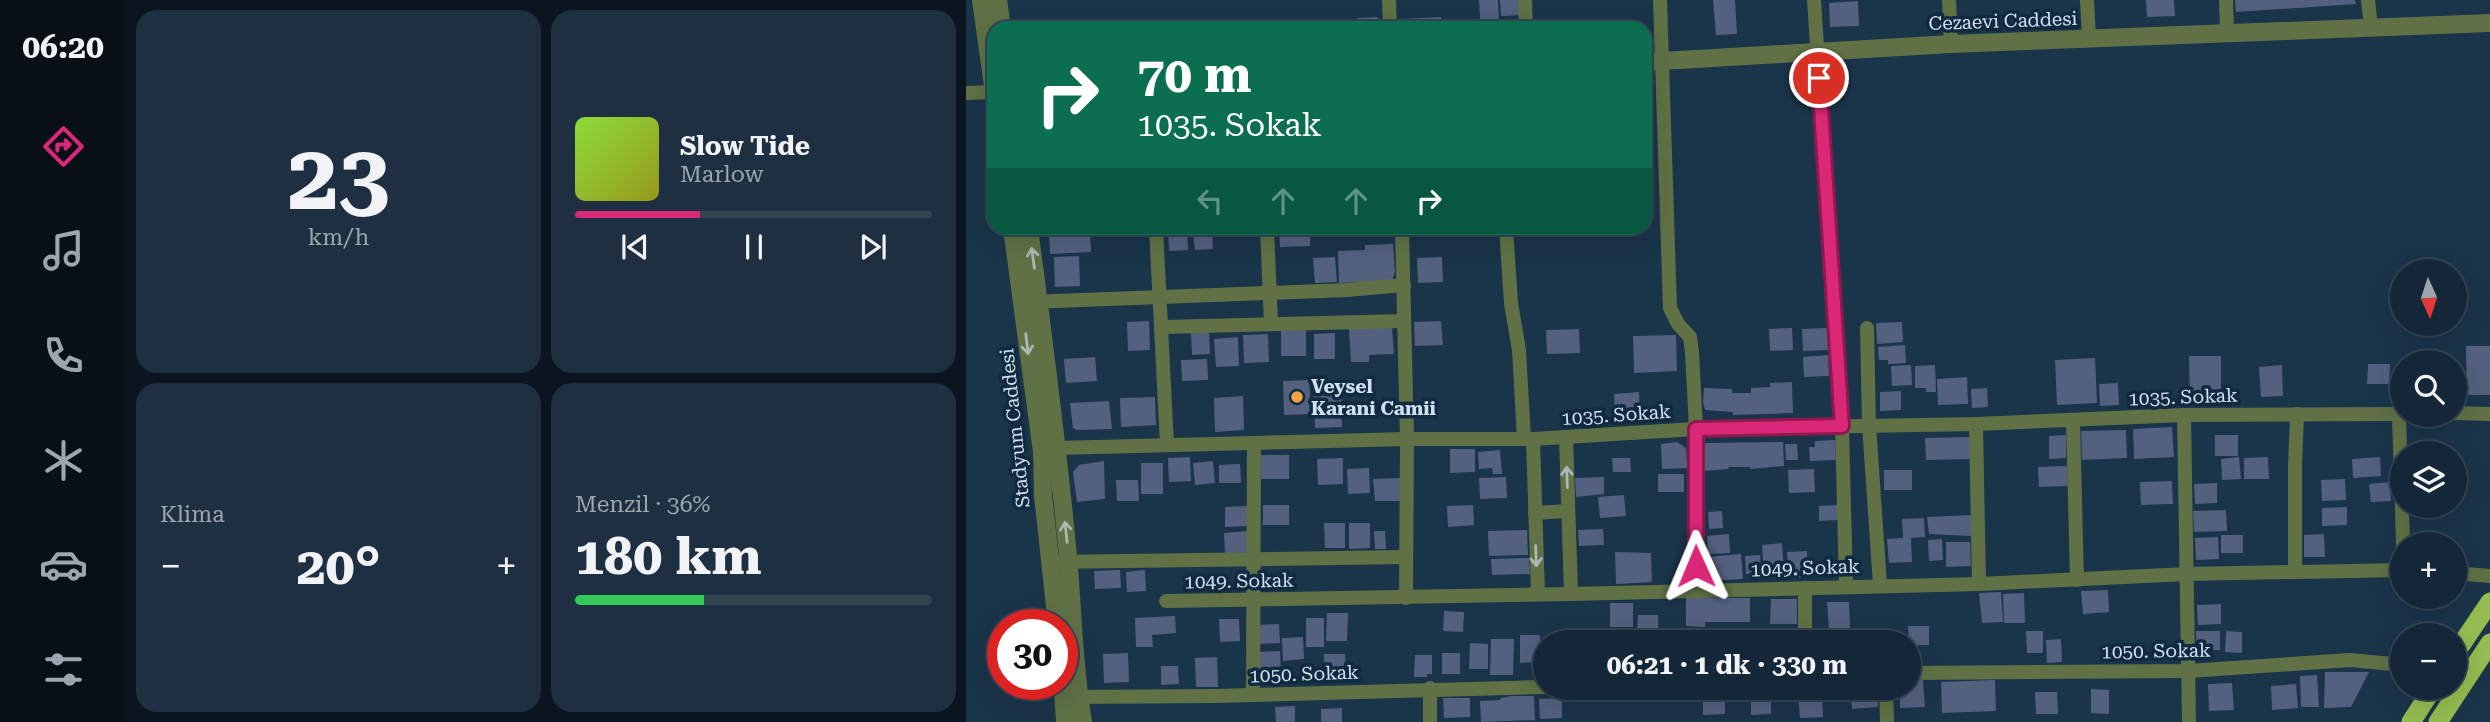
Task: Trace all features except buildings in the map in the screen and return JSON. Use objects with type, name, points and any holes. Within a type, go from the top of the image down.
[{"type":"highway","points":[[2467,636],[2490,602]]},
{"type":"highway","points":[[2438,722],[2490,643]]},
{"type":"highway","points":[[2411,722],[2425,700]]},
{"type":"street","points":[[981,0],[987,42]]},
{"type":"street","points":[[998,0],[1001,21]]},
{"type":"street","points":[[1389,0],[1390,21]]},
{"type":"street","points":[[1525,0],[1526,21]]},
{"type":"street","points":[[1660,0],[1653,62],[1670,308],[1678,324],[1690,337],[1696,429],[1696,590]]},
{"type":"street","points":[[1814,0],[1842,426],[1846,587]]},
{"type":"street","points":[[1949,0],[1951,44]]},
{"type":"street","points":[[2087,0],[2089,38]]},
{"type":"street","points":[[2226,0],[2227,33]]},
{"type":"street","points":[[2368,0],[2371,27]]},
{"type":"street","name":"Cezaevi Caddesi","points":[[1653,62],[1951,44],[2490,23]]},
{"type":"street","points":[[966,93],[987,92]]},
{"type":"street","name":"Stadyum Caddesi","points":[[1014,235],[1030,302],[1050,450],[1043,495],[1055,609]]},
{"type":"street","points":[[1029,235],[1030,302],[1404,285]]},
{"type":"street","points":[[1156,235],[1167,444]]},
{"type":"street","points":[[1267,235],[1271,324]]},
{"type":"street","points":[[1402,235],[1407,439],[1406,598]]},
{"type":"street","points":[[1506,235],[1511,303],[1519,350],[1535,513],[1538,594]]},
{"type":"street","points":[[1161,327],[1404,321]]},
{"type":"street","points":[[1867,328],[1869,425],[1880,585]]},
{"type":"street","points":[[2295,572],[2297,414]]},
{"type":"street","name":"1035. Sokak","points":[[1050,450],[1167,444],[1566,438],[1696,429],[1976,424],[2184,415],[2390,414]]},
{"type":"street","points":[[2467,414],[2490,414]]},
{"type":"street","points":[[2184,415],[2189,722]]},
{"type":"street","points":[[2073,421],[2077,580]]},
{"type":"street","points":[[1976,424],[1979,584]]},
{"type":"street","points":[[2401,427],[2403,532]]},
{"type":"street","points":[[1566,438],[1571,594]]},
{"type":"street","points":[[1254,443],[1254,695]]},
{"type":"street","points":[[1050,450],[1069,561],[1070,609]]},
{"type":"street","points":[[1535,513],[1568,511]]},
{"type":"street","points":[[1050,562],[1406,557]]},
{"type":"street","name":"1049. Sokak","points":[[1167,601],[1979,584],[2186,574],[2390,570]]},
{"type":"street","points":[[2467,574],[2490,576]]},
{"type":"street","points":[[1804,587],[1805,630]]},
{"type":"street","name":"1050. Sokak","points":[[1921,673],[2189,671],[2350,660],[2390,664]]},
{"type":"street","name":"1050. Sokak","points":[[1078,697],[1533,687]]},
{"type":"street","points":[[1430,688],[1430,722]]},
{"type":"street","points":[[1065,722],[1070,700]]},
{"type":"street","points":[[1072,700],[1083,722]]},
{"type":"street","points":[[1886,700],[1887,722]]},
{"type":"place","name":"Veysel Karani Camii","points":[[1297,397]]},
{"type":"route","points":[[1696,566],[1696,429],[1842,426],[1819,78]]}]
